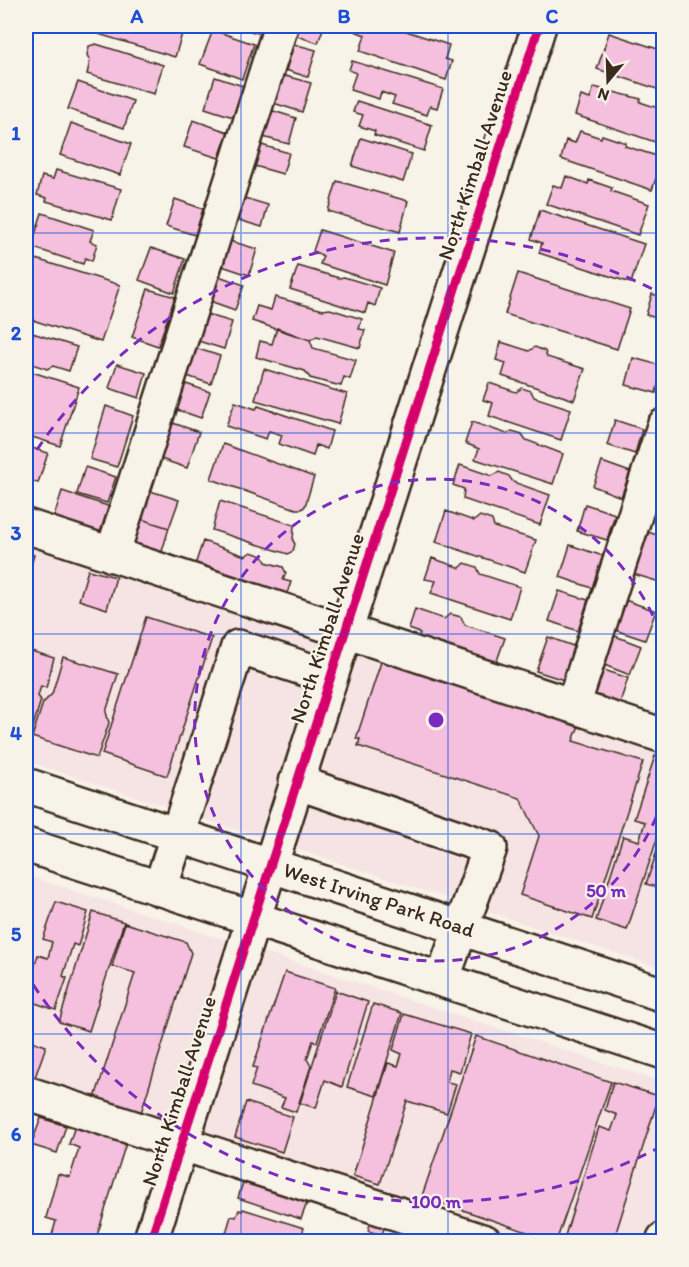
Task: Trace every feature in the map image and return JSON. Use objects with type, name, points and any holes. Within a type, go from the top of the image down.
[{"type":"main road","points":[[112,555],[281,26]]},
{"type":"main road","name":"North Kimball Avenue","points":[[150,1242],[539,26]]},
{"type":"main road","points":[[573,706],[663,426]]},
{"type":"main road","points":[[26,526],[663,736]]},
{"type":"main road","points":[[160,889],[238,647],[330,677]]},
{"type":"main road","points":[[296,782],[490,848],[442,980]]},
{"type":"main road","name":"West Irving Park Road","points":[[26,785],[663,995]]},
{"type":"main road","points":[[26,845],[663,1052]]},
{"type":"main road","points":[[26,1093],[181,1143],[415,1231],[485,1242]]},
{"type":"shaded area","points":[[26,528],[663,733],[663,969],[26,761]]},
{"type":"shaded area","points":[[26,875],[663,1082],[663,1241],[495,1241],[26,1090]]},
{"type":"building","points":[[96,26],[184,27],[175,57],[98,34]]},
{"type":"building","points":[[236,26],[260,26],[257,33]]},
{"type":"building","points":[[297,26],[324,26],[318,43],[294,35]]},
{"type":"building","points":[[357,26],[391,26],[449,45],[445,59],[452,61],[446,80],[360,51],[365,35],[355,31]]},
{"type":"building","points":[[213,30],[254,44],[242,79],[200,64]]},
{"type":"building","points":[[609,33],[664,51],[663,91],[597,69]]},
{"type":"building","points":[[290,43],[316,50],[308,77],[282,69]]},
{"type":"building","points":[[96,44],[163,65],[154,94],[87,74],[90,61],[87,55],[89,46]]},
{"type":"building","points":[[352,61],[443,89],[437,108],[430,106],[427,115],[392,104],[395,97],[381,92],[379,99],[350,90],[356,73],[349,70]]},
{"type":"building","points":[[278,74],[311,83],[302,112],[270,102]]},
{"type":"building","points":[[215,77],[243,86],[233,117],[205,108]]},
{"type":"building","points":[[78,82],[133,101],[124,128],[68,109]]},
{"type":"building","points":[[594,87],[641,99],[640,102],[664,110],[664,145],[575,115],[581,96],[590,99]]},
{"type":"building","points":[[357,101],[432,125],[424,151],[374,135],[375,131],[359,126],[363,115],[353,112]]},
{"type":"building","points":[[267,109],[296,118],[289,144],[259,136]]},
{"type":"building","points":[[193,120],[228,132],[219,158],[184,147]]},
{"type":"building","points":[[71,123],[131,144],[120,175],[60,155]]},
{"type":"building","points":[[580,131],[601,138],[602,135],[626,143],[625,146],[663,158],[652,190],[561,159],[566,140],[575,143]]},
{"type":"building","points":[[361,138],[412,154],[403,182],[352,166]]},
{"type":"building","points":[[258,144],[289,153],[283,174],[251,165]]},
{"type":"building","points":[[56,170],[121,189],[112,220],[46,201],[47,198],[37,195],[42,176],[53,179]]},
{"type":"building","points":[[566,176],[588,184],[589,180],[612,188],[611,191],[649,204],[638,235],[546,204],[553,185],[562,188]]},
{"type":"building","points":[[337,181],[408,201],[400,232],[328,211]]},
{"type":"building","points":[[241,197],[268,205],[262,227],[235,219]]},
{"type":"building","points":[[175,199],[203,209],[195,235],[166,226]]},
{"type":"building","points":[[540,210],[644,244],[631,283],[539,253],[542,243],[531,239]]},
{"type":"building","points":[[42,213],[94,230],[90,241],[97,244],[92,261],[85,258],[83,264],[31,247]]},
{"type":"building","points":[[320,230],[394,253],[385,285],[320,264],[323,256],[313,251]]},
{"type":"building","points":[[227,240],[257,249],[249,275],[219,265]]},
{"type":"building","points":[[151,248],[185,259],[174,293],[139,280]]},
{"type":"building","points":[[26,256],[120,285],[101,342],[26,318]]},
{"type":"building","points":[[298,266],[380,288],[375,306],[368,303],[365,313],[290,289]]},
{"type":"building","points":[[518,273],[630,309],[617,349],[505,314]]},
{"type":"building","points":[[216,275],[244,285],[235,310],[207,300]]},
{"type":"building","points":[[148,289],[175,297],[158,346],[132,337]]},
{"type":"building","points":[[652,294],[664,297],[664,320],[646,315]]},
{"type":"building","points":[[275,297],[323,310],[330,309],[362,319],[359,329],[365,330],[360,348],[317,336],[310,340],[252,321],[257,306],[271,310]]},
{"type":"building","points":[[202,313],[232,322],[224,349],[195,340]]},
{"type":"building","points":[[277,328],[310,340],[313,348],[356,360],[350,379],[344,377],[341,386],[310,378],[305,371],[256,357],[260,341],[272,344]]},
{"type":"building","points":[[26,331],[77,347],[69,371],[53,366],[47,369],[26,362]]},
{"type":"building","points":[[501,342],[529,351],[535,347],[545,351],[547,357],[585,369],[574,400],[502,376],[506,363],[496,360]]},
{"type":"building","points":[[192,347],[220,356],[211,384],[184,375]]},
{"type":"building","points":[[633,358],[663,366],[656,393],[626,385]]},
{"type":"building","points":[[117,364],[146,373],[139,398],[109,388]]},
{"type":"building","points":[[264,369],[347,394],[338,424],[255,400]]},
{"type":"building","points":[[26,370],[79,387],[60,446],[26,435]]},
{"type":"building","points":[[180,382],[210,392],[201,418],[172,408]]},
{"type":"building","points":[[489,383],[516,392],[522,388],[531,391],[534,397],[571,409],[561,440],[489,416],[493,403],[483,400]]},
{"type":"building","points":[[235,402],[256,409],[258,406],[332,431],[327,449],[316,445],[313,456],[279,444],[282,435],[269,431],[266,439],[226,426]]},
{"type":"building","points":[[106,406],[133,416],[117,467],[90,459]]},
{"type":"building","points":[[615,420],[642,429],[635,454],[607,445]]},
{"type":"building","points":[[170,422],[199,432],[187,468],[158,458]]},
{"type":"building","points":[[472,422],[507,434],[512,431],[522,434],[526,440],[563,454],[553,484],[475,459],[479,449],[465,443]]},
{"type":"building","points":[[223,444],[314,477],[305,506],[302,509],[296,509],[211,479]]},
{"type":"building","points":[[26,446],[48,453],[38,483],[26,479]]},
{"type":"building","points":[[602,462],[630,472],[621,497],[593,486]]},
{"type":"building","points":[[460,465],[492,476],[499,472],[509,476],[513,482],[550,495],[540,525],[463,499],[464,489],[453,485]]},
{"type":"building","points":[[85,467],[116,477],[107,503],[77,494]]},
{"type":"building","points":[[664,476],[664,507],[652,504]]},
{"type":"building","points":[[144,489],[179,500],[169,528],[135,517]]},
{"type":"building","points":[[62,491],[111,507],[100,538],[52,523]]},
{"type":"building","points":[[220,501],[294,525],[293,551],[288,554],[212,530]]},
{"type":"building","points":[[585,504],[615,514],[607,540],[577,531]]},
{"type":"building","points":[[446,511],[474,521],[480,516],[492,520],[494,527],[536,540],[525,572],[436,542]]},
{"type":"building","points":[[135,517],[169,528],[160,558],[126,546]]},
{"type":"building","points":[[641,530],[664,537],[663,583],[630,573]]},
{"type":"building","points":[[203,541],[245,556],[251,552],[263,556],[266,562],[283,567],[286,573],[283,580],[291,582],[284,602],[193,571]]},
{"type":"building","points":[[570,545],[603,556],[592,588],[560,577]]},
{"type":"building","points":[[26,552],[34,555],[26,583]]},
{"type":"building","points":[[432,558],[460,568],[465,563],[477,567],[480,574],[520,587],[510,619],[431,593],[436,581],[425,579]]},
{"type":"building","points":[[88,570],[116,577],[107,609],[79,600]]},
{"type":"building","points":[[559,591],[588,600],[578,631],[549,621]]},
{"type":"building","points":[[622,599],[656,611],[645,640],[612,629]]},
{"type":"building","points":[[415,609],[444,619],[450,614],[461,617],[465,625],[505,638],[494,669],[416,644],[420,633],[409,629]]},
{"type":"building","points":[[146,617],[212,638],[167,776],[102,754]]},
{"type":"building","points":[[610,634],[641,646],[630,675],[599,663]]},
{"type":"building","points":[[548,637],[576,647],[564,680],[536,671]]},
{"type":"building","points":[[28,650],[54,658],[46,688],[41,686],[38,696],[41,700],[30,736],[26,735],[26,657]]},
{"type":"building","points":[[63,657],[118,674],[106,712],[109,723],[97,758],[32,737],[43,703],[52,694]]},
{"type":"building","points":[[382,659],[580,723],[573,741],[643,762],[592,919],[520,895],[539,836],[520,798],[358,746],[360,739],[356,739]]},
{"type":"building","points":[[595,667],[628,678],[618,709],[585,698]]},
{"type":"building","points":[[664,694],[664,724],[655,721]]},
{"type":"building","points":[[655,756],[664,759],[664,818],[627,930],[596,920],[623,836],[639,841],[645,822],[634,819]]},
{"type":"building","points":[[664,830],[664,889],[646,884]]},
{"type":"building","points":[[56,902],[88,912],[78,946],[73,944],[63,976],[67,978],[56,1010],[26,1000],[26,993],[38,955],[48,958],[52,942],[43,939]]},
{"type":"building","points":[[93,912],[124,922],[89,1031],[59,1022]]},
{"type":"building","points":[[125,923],[186,942],[191,953],[140,1116],[94,1101],[135,973],[112,966]]},
{"type":"building","points":[[285,972],[335,988],[317,1042],[313,1041],[307,1059],[311,1066],[296,1112],[281,1107],[285,1098],[251,1086],[257,1068],[253,1067]]},
{"type":"building","points":[[336,991],[368,1002],[342,1087],[325,1080],[316,1108],[300,1103]]},
{"type":"building","points":[[373,1004],[402,1013],[376,1096],[347,1087]]},
{"type":"building","points":[[404,1014],[471,1034],[460,1072],[450,1069],[447,1082],[456,1084],[447,1113],[407,1101],[380,1184],[353,1176],[388,1063],[398,1066],[402,1054],[393,1050]]},
{"type":"building","points":[[476,1036],[611,1082],[556,1242],[422,1196]]},
{"type":"building","points":[[26,1039],[46,1046],[33,1083],[26,1080]]},
{"type":"building","points":[[613,1082],[659,1096],[613,1242],[563,1242],[599,1127],[611,1131],[617,1115],[605,1110]]},
{"type":"building","points":[[246,1102],[293,1117],[282,1152],[235,1137]]},
{"type":"building","points":[[41,1118],[66,1126],[57,1153],[31,1145]]},
{"type":"building","points":[[76,1123],[127,1140],[95,1242],[50,1242],[56,1221],[46,1218],[58,1174],[70,1177],[79,1148],[69,1144]]},
{"type":"building","points":[[249,1176],[311,1192],[301,1219],[238,1198],[243,1182],[246,1183]]},
{"type":"building","points":[[243,1209],[304,1228],[299,1242],[254,1242],[226,1233],[231,1216],[236,1217],[239,1210]]},
{"type":"building","points":[[374,1211],[388,1215],[382,1235],[368,1231]]},
{"type":"cycle path","points":[[150,1242],[539,26]]}]
